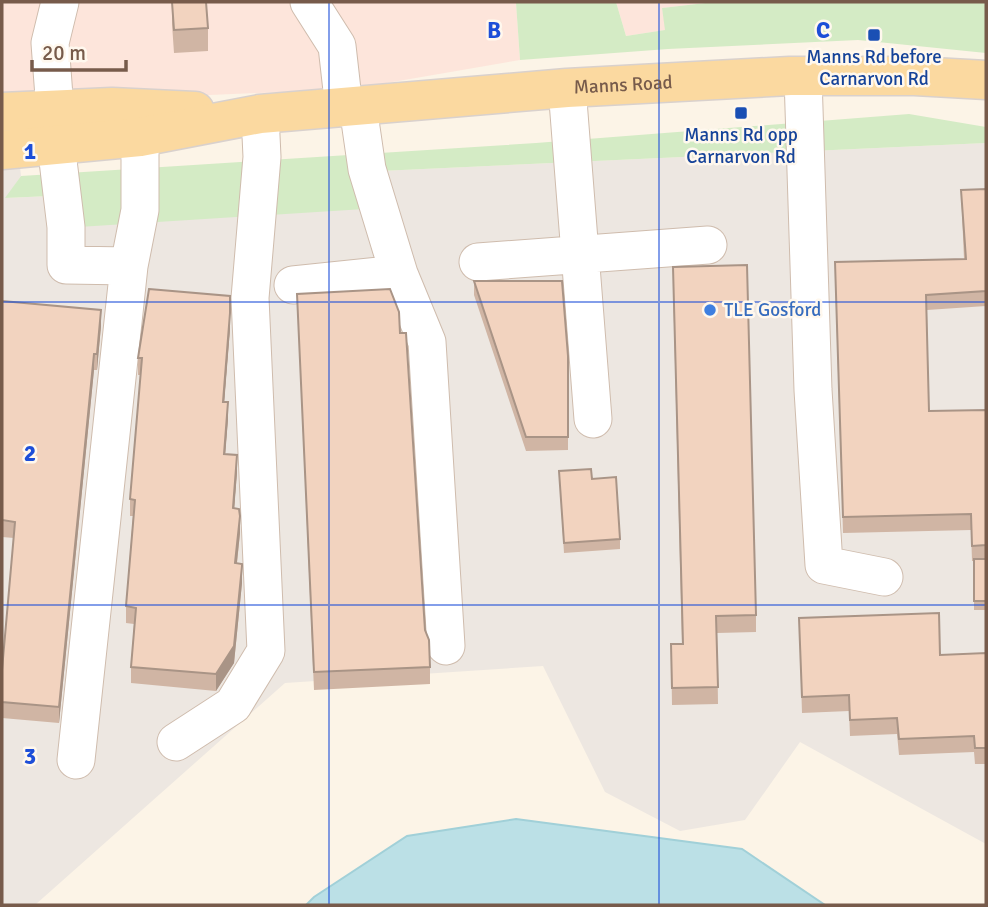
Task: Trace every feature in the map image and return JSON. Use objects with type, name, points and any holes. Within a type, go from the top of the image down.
[{"type":"main road","name":"Manns Road","points":[[2,112],[56,127],[140,136],[260,114],[567,88],[803,77],[915,76],[986,80]]},
{"type":"main road","name":"Manns Road","points":[[2,150],[112,107],[260,114]]},
{"type":"lane","points":[[60,2],[50,43],[66,227],[66,265],[129,266]]},
{"type":"lane","points":[[309,2],[337,46],[351,107],[399,274],[427,342],[446,646]]},
{"type":"lane","points":[[803,77],[813,390],[824,565],[884,577]]},
{"type":"lane","points":[[567,88],[593,419]]},
{"type":"lane","points":[[176,742],[233,705],[266,650],[250,298],[262,157],[260,114]]},
{"type":"lane","points":[[76,760],[129,266],[140,210],[140,136]]},
{"type":"lane","points":[[478,262],[708,245]]},
{"type":"lane","points":[[293,285],[399,274]]},
{"type":"shaded area","points":[[2,2],[540,2],[516,3],[520,60],[352,89],[2,104]]},
{"type":"shaded area","points":[[616,2],[714,2],[662,8],[666,30],[626,36]]},
{"type":"shaded area","points":[[986,143],[986,844],[800,742],[745,820],[680,831],[605,792],[543,666],[285,683],[35,905],[2,905],[2,159],[19,157],[21,176],[6,198],[50,196],[47,229],[380,171]]},
{"type":"green space","points":[[616,2],[626,36],[665,30],[662,8],[714,2],[986,2],[986,53],[858,40],[668,49],[520,60],[516,3]]},
{"type":"green space","points":[[909,114],[986,127],[986,143],[380,171],[396,207],[47,229],[50,196],[5,198],[21,176],[536,143]]},
{"type":"water","points":[[516,819],[742,849],[825,905],[306,905],[407,836]]},
{"type":"building","points":[[172,2],[206,2],[208,28],[174,30]]},
{"type":"building","points":[[986,189],[986,291],[926,295],[929,411],[986,410],[986,545],[972,546],[971,514],[843,517],[835,262],[966,259],[961,190]]},
{"type":"building","points":[[747,265],[756,615],[716,616],[718,687],[672,688],[671,644],[683,644],[673,267]]},
{"type":"building","points":[[474,281],[562,281],[568,356],[568,437],[526,437]]},
{"type":"building","points":[[149,289],[230,296],[223,402],[228,402],[224,454],[237,455],[233,508],[239,509],[240,516],[235,563],[242,566],[234,646],[216,674],[131,667],[136,608],[126,606],[135,500],[130,499],[142,358],[138,358]]},
{"type":"building","points":[[390,289],[399,312],[400,333],[406,333],[425,630],[429,640],[430,667],[314,672],[297,294]]},
{"type":"building","points":[[2,301],[101,310],[97,354],[94,354],[59,707],[2,702],[2,670],[15,522],[2,520]]},
{"type":"building","points":[[591,469],[592,479],[616,477],[620,539],[564,543],[559,471]]},
{"type":"building","points":[[974,559],[986,559],[986,601],[974,601]]},
{"type":"building","points":[[939,613],[940,655],[986,653],[986,748],[975,748],[974,736],[899,739],[897,718],[850,720],[849,695],[802,697],[799,618]]},
{"type":"place","name":"Manns Rd before Carnarvon Rd","points":[[874,35]]},
{"type":"place","name":"Manns Rd opp Carnarvon Rd","points":[[741,113]]},
{"type":"place","name":"TLE Gosford","points":[[710,310]]}]
